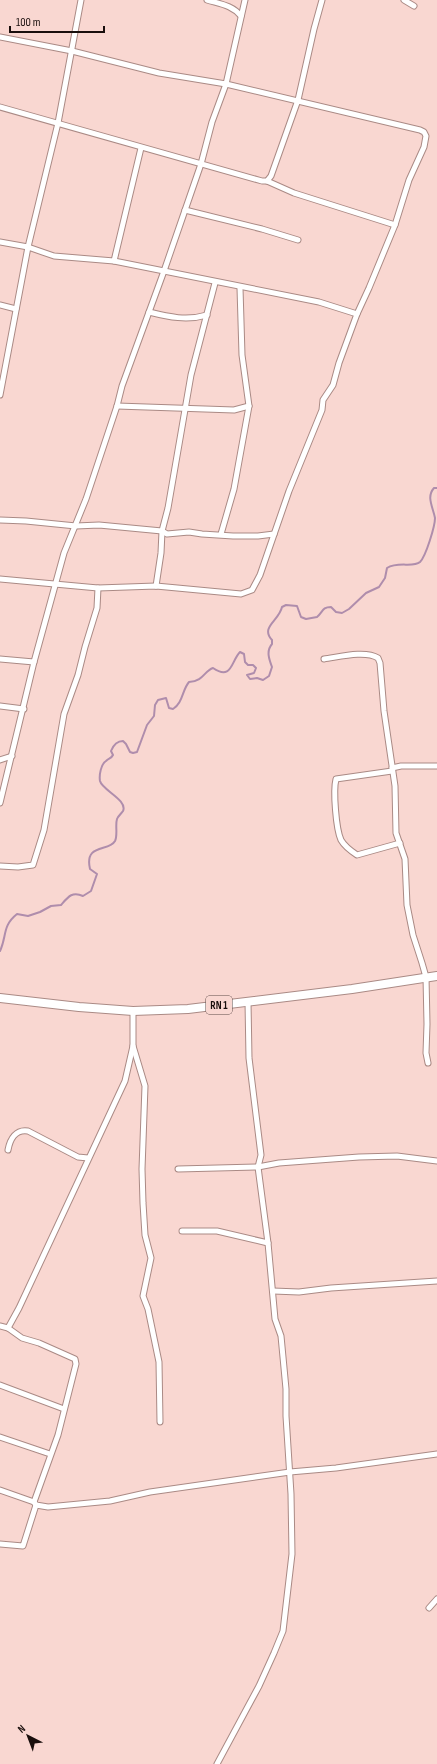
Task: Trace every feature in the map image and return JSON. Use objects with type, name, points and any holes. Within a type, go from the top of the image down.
[{"type":"main road","name":"RN 1","points":[[0,998],[78,1007],[133,1011],[188,1009],[352,989],[437,976]]},
{"type":"street","points":[[0,395],[28,247],[58,123],[81,0]]},
{"type":"street","points":[[207,0],[230,6],[241,16]]},
{"type":"street","points":[[0,803],[24,709],[34,662],[64,553],[76,526],[117,406],[122,386],[201,164],[212,122],[226,84],[245,0]]},
{"type":"street","points":[[267,181],[271,176],[285,140],[298,100],[322,0]]},
{"type":"street","points":[[404,0],[414,6]]},
{"type":"street","points":[[0,37],[72,51],[159,73],[226,84],[298,100],[420,130],[424,132],[426,136],[424,147],[409,180],[395,225],[357,314],[339,363],[333,385],[323,400],[322,410],[274,534],[260,575],[252,590],[245,594],[156,586],[98,588],[0,579]]},
{"type":"street","points":[[0,115],[1,108],[262,182],[267,181],[294,193],[395,225]]},
{"type":"street","points":[[114,261],[141,148]]},
{"type":"street","points":[[185,210],[262,229],[298,240]]},
{"type":"street","points":[[0,242],[28,247],[54,256],[114,261],[240,288],[319,302],[357,314]]},
{"type":"street","points":[[156,586],[161,553],[162,531],[168,508],[191,375],[215,282]]},
{"type":"street","points":[[221,534],[234,489],[249,406],[242,355],[240,288]]},
{"type":"street","points":[[0,305],[16,309]]},
{"type":"street","points":[[149,312],[181,318],[195,318],[207,315]]},
{"type":"street","points":[[117,406],[234,410],[249,406]]},
{"type":"street","points":[[0,520],[76,526],[99,524],[162,531],[166,534],[189,532],[202,534],[258,536],[274,534]]},
{"type":"street","points":[[0,866],[33,866],[36,858],[44,830],[64,714],[78,675],[85,647],[98,608],[98,588]]},
{"type":"street","points":[[324,659],[358,654],[372,654],[378,658],[395,786],[396,833],[405,859],[407,905],[413,935],[426,978],[426,1053],[428,1063]]},
{"type":"street","points":[[0,659],[34,662]]},
{"type":"street","points":[[0,706],[24,709]]},
{"type":"street","points":[[0,760],[12,756]]},
{"type":"street","points":[[400,843],[357,855],[347,848],[339,834],[334,789],[336,779],[392,770],[401,766],[437,766]]},
{"type":"street","points":[[217,1764],[259,1686],[282,1631],[292,1554],[286,1389],[281,1336],[275,1319],[274,1291],[258,1167],[261,1155],[249,1058],[248,1002]]},
{"type":"street","points":[[8,1328],[49,1245],[125,1081],[133,1046],[133,1011]]},
{"type":"street","points":[[133,1046],[145,1086],[142,1169],[143,1203],[145,1235],[151,1258],[144,1296],[148,1308],[159,1362],[160,1422]]},
{"type":"street","points":[[8,1150],[13,1138],[22,1130],[28,1131],[78,1157],[88,1158]]},
{"type":"street","points":[[178,1170],[258,1167],[279,1163],[359,1157],[397,1156],[437,1160]]},
{"type":"street","points":[[182,1231],[217,1231],[268,1243]]},
{"type":"street","points":[[274,1291],[298,1292],[330,1288],[437,1280]]},
{"type":"street","points":[[0,1326],[8,1328],[22,1338],[39,1343],[75,1359],[76,1364],[58,1434],[50,1454],[23,1546],[0,1544]]},
{"type":"street","points":[[0,1385],[64,1409]]},
{"type":"street","points":[[0,1437],[50,1454]]},
{"type":"street","points":[[0,1490],[35,1504],[55,1506],[110,1501],[155,1492],[290,1472],[336,1468],[437,1454]]},
{"type":"street","points":[[429,1608],[437,1599]]},
{"type":"waterway","points":[[0,951],[7,927],[12,918],[17,914],[28,916],[51,906],[61,905],[70,896],[76,894],[83,896],[91,891],[97,874],[90,869],[89,861],[91,855],[98,849],[108,846],[115,841],[117,819],[124,807],[122,803],[105,788],[100,781],[102,767],[104,762],[113,755],[111,751],[113,747],[119,742],[123,741],[130,752],[137,752],[147,725],[154,716],[155,705],[158,700],[166,698],[169,708],[173,709],[181,700],[189,682],[198,680],[213,668],[219,671],[228,671],[240,652],[244,654],[245,662],[256,668],[254,673],[247,675],[250,679],[257,678],[263,680],[269,676],[272,667],[269,658],[269,649],[272,644],[272,640],[268,631],[282,607],[286,605],[297,606],[301,617],[306,619],[317,617],[324,609],[328,607],[331,607],[336,612],[342,613],[349,609],[366,593],[379,587],[385,578],[387,568],[396,565],[417,564],[420,562],[427,548],[434,527],[435,518],[430,495],[434,488],[437,488]]}]
